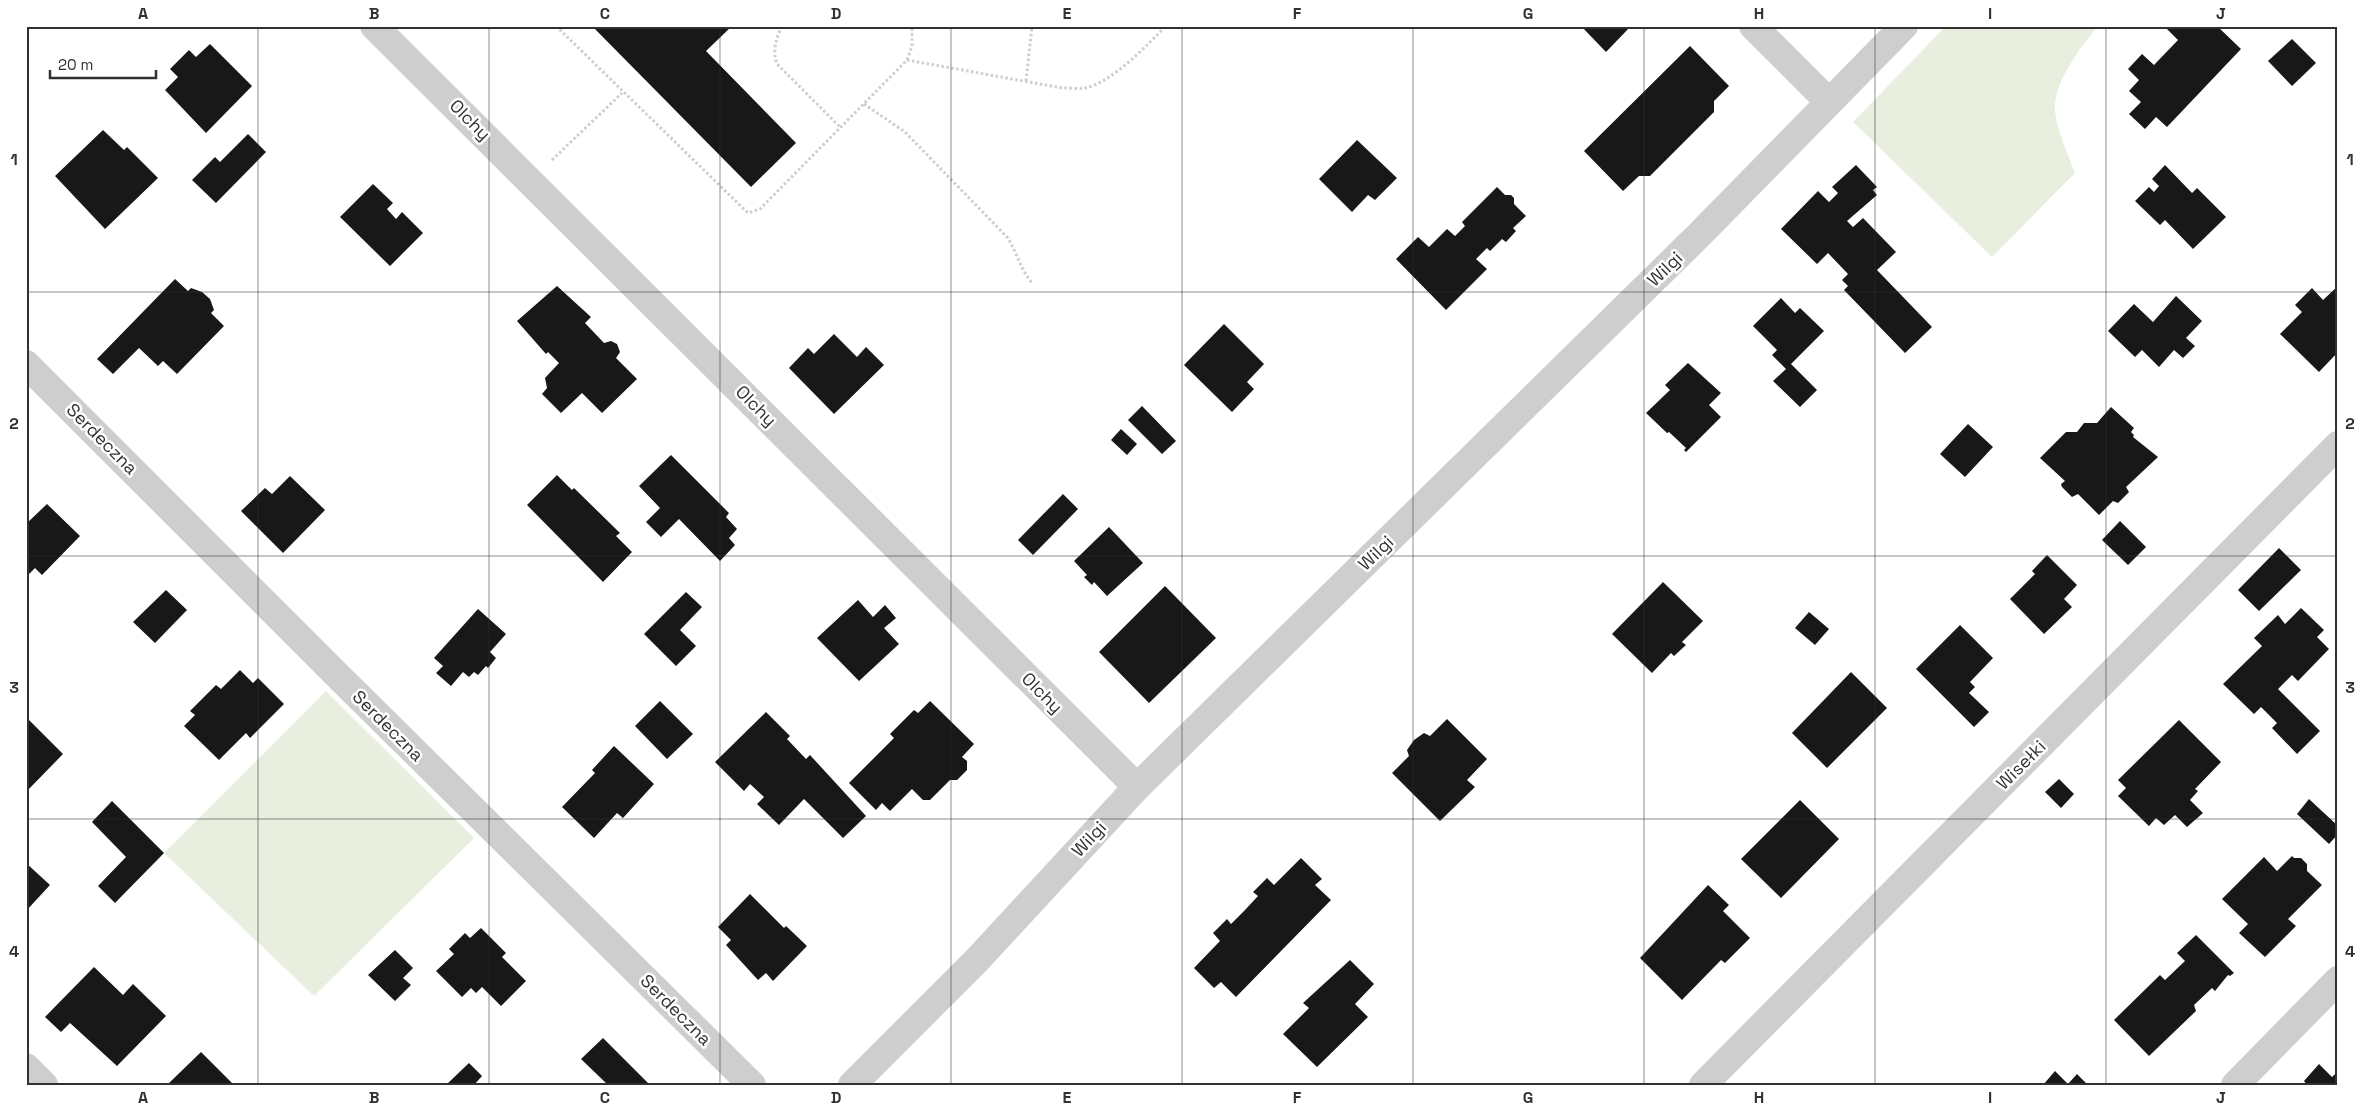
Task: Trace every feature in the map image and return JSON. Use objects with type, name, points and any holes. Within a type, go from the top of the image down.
[{"type":"street","name":"Olchy","points":[[374,26],[1137,788]]},
{"type":"street","points":[[1752,26],[1829,102]]},
{"type":"street","name":"Wilgi","points":[[852,1085],[978,959],[1137,788],[1700,234],[1904,26]]},
{"type":"street","name":"Serdeczna","points":[[26,364],[337,676],[752,1085]]},
{"type":"street","name":"Wisełki","points":[[1703,1085],[2338,445]]},
{"type":"street","points":[[2235,1085],[2338,980]]},
{"type":"street","points":[[26,1067],[44,1085]]},
{"type":"path","points":[[556,26],[622,93],[748,214],[760,209],[907,60],[912,46],[912,26]]},
{"type":"path","points":[[782,26],[774,47],[776,64],[840,128]]},
{"type":"path","points":[[1026,81],[1032,26]]},
{"type":"path","points":[[907,60],[1062,88],[1086,88],[1111,75],[1143,49],[1166,26]]},
{"type":"path","points":[[551,161],[622,93]]},
{"type":"path","points":[[864,104],[905,132],[1007,237],[1014,248],[1023,272],[1033,284]]},
{"type":"green space","points":[[1946,26],[2098,26],[2069,66],[2058,88],[2056,100],[2055,111],[2058,126],[2075,173],[1992,257],[1853,122]]},
{"type":"green space","points":[[326,691],[474,838],[314,996],[164,853]]},
{"type":"building","points":[[592,26],[732,26],[706,51],[796,143],[751,187]]},
{"type":"building","points":[[1581,26],[1631,26],[1606,52]]},
{"type":"building","points":[[2169,26],[2217,26],[2241,49],[2167,127],[2156,117],[2145,129],[2129,114],[2141,102],[2129,91],[2139,80],[2128,69],[2142,54],[2154,65],[2178,40],[2167,29]]},
{"type":"building","points":[[2292,39],[2316,63],[2292,86],[2268,61]]},
{"type":"building","points":[[210,44],[252,86],[206,133],[165,90],[178,77],[170,69],[189,50],[196,57]]},
{"type":"building","points":[[1690,46],[1729,86],[1714,101],[1714,112],[1650,176],[1639,176],[1623,191],[1584,151]]},
{"type":"building","points":[[103,130],[124,150],[127,147],[158,178],[105,229],[55,176]]},
{"type":"building","points":[[248,134],[266,152],[216,203],[192,180],[215,157],[220,162]]},
{"type":"building","points":[[1357,140],[1397,178],[1375,200],[1368,195],[1352,212],[1319,179]]},
{"type":"building","points":[[1856,165],[1877,187],[1873,190],[1877,195],[1847,221],[1853,227],[1863,218],[1896,252],[1877,270],[1932,327],[1905,353],[1844,290],[1848,286],[1842,280],[1848,274],[1828,253],[1817,264],[1781,229],[1818,191],[1829,202],[1838,193],[1832,187]]},
{"type":"building","points":[[2165,165],[2192,193],[2197,188],[2226,217],[2193,249],[2165,220],[2160,225],[2135,201],[2149,187],[2154,192],[2159,186],[2152,179]]},
{"type":"building","points":[[373,184],[393,203],[387,209],[396,219],[402,212],[423,233],[390,266],[340,217]]},
{"type":"building","points":[[1497,187],[1505,195],[1511,195],[1514,198],[1514,204],[1526,216],[1513,228],[1516,231],[1506,242],[1502,239],[1490,251],[1487,248],[1476,259],[1487,269],[1446,310],[1396,259],[1418,237],[1429,247],[1447,229],[1455,236],[1465,226],[1462,222]]},
{"type":"building","points":[[175,279],[188,291],[191,288],[202,292],[210,299],[214,310],[211,313],[224,326],[177,374],[163,361],[158,366],[139,348],[113,374],[97,359]]},
{"type":"building","points":[[557,286],[591,317],[585,323],[604,343],[611,341],[617,344],[620,352],[616,358],[637,379],[602,413],[582,393],[561,413],[542,394],[547,388],[545,378],[559,363],[548,352],[546,354],[517,321]]},
{"type":"building","points":[[2338,286],[2338,352],[2319,372],[2280,334],[2302,312],[2295,305],[2312,288],[2323,300]]},
{"type":"building","points":[[2176,296],[2202,321],[2186,338],[2195,346],[2183,358],[2174,350],[2159,367],[2142,350],[2135,357],[2108,331],[2134,304],[2153,322]]},
{"type":"building","points":[[1781,298],[1795,313],[1800,308],[1824,331],[1791,364],[1817,390],[1800,407],[1773,381],[1786,369],[1772,355],[1777,350],[1753,326]]},
{"type":"building","points":[[1224,324],[1264,364],[1247,382],[1254,389],[1232,412],[1184,365]]},
{"type":"building","points":[[834,334],[857,357],[866,347],[884,365],[834,414],[789,368],[808,348],[814,354]]},
{"type":"building","points":[[1688,363],[1721,393],[1709,405],[1721,417],[1686,452],[1684,450],[1686,448],[1646,413],[1670,390],[1665,385]]},
{"type":"building","points":[[1142,406],[1176,441],[1162,454],[1128,420]]},
{"type":"building","points":[[2111,407],[2134,428],[2131,432],[2134,435],[2133,437],[2158,457],[2126,487],[2129,492],[2118,503],[2113,501],[2099,515],[2078,494],[2072,497],[2062,487],[2061,484],[2065,481],[2040,458],[2066,432],[2077,432],[2084,423],[2097,423]]},
{"type":"building","points":[[1968,424],[1993,447],[1965,477],[1940,454]]},
{"type":"building","points":[[1121,429],[1137,444],[1127,455],[1111,440]]},
{"type":"building","points":[[671,455],[729,513],[726,517],[737,529],[729,538],[735,545],[720,561],[679,519],[661,537],[646,522],[660,508],[639,486]]},
{"type":"building","points":[[557,475],[572,490],[574,488],[620,533],[616,536],[632,552],[603,582],[527,505]]},
{"type":"building","points":[[290,476],[325,510],[283,553],[241,511],[265,488],[272,494]]},
{"type":"building","points":[[1063,494],[1078,509],[1033,555],[1018,540]]},
{"type":"building","points":[[47,504],[80,536],[42,575],[35,568],[26,577],[26,524]]},
{"type":"building","points":[[2120,521],[2146,547],[2128,565],[2102,540]]},
{"type":"building","points":[[1109,527],[1143,563],[1107,596],[1094,582],[1092,585],[1084,577],[1087,575],[1074,561]]},
{"type":"building","points":[[2279,548],[2301,570],[2259,611],[2238,590]]},
{"type":"building","points":[[2047,555],[2077,585],[2064,599],[2072,607],[2044,634],[2010,599],[2035,574],[2032,571]]},
{"type":"building","points":[[1663,582],[1703,621],[1682,642],[1686,645],[1674,656],[1671,653],[1652,673],[1612,634]]},
{"type":"building","points":[[1165,586],[1216,638],[1149,703],[1099,652]]},
{"type":"building","points":[[166,590],[187,610],[155,643],[133,622]]},
{"type":"building","points":[[686,592],[702,607],[680,630],[696,646],[676,666],[644,634]]},
{"type":"building","points":[[858,600],[873,617],[885,605],[896,618],[884,628],[899,644],[859,681],[817,638]]},
{"type":"building","points":[[2301,608],[2324,630],[2317,637],[2329,649],[2298,681],[2292,675],[2278,689],[2320,731],[2297,754],[2272,728],[2277,723],[2261,707],[2254,714],[2223,684],[2262,646],[2254,638],[2278,615],[2285,624]]},
{"type":"building","points":[[478,609],[506,634],[490,652],[496,658],[488,668],[486,666],[478,675],[474,672],[469,677],[463,672],[451,686],[436,673],[443,666],[434,658]]},
{"type":"building","points":[[1809,612],[1829,629],[1815,645],[1795,628]]},
{"type":"building","points":[[1960,625],[1993,658],[1970,682],[1975,687],[1969,693],[1989,712],[1974,727],[1916,669]]},
{"type":"building","points":[[240,670],[253,683],[258,678],[284,704],[250,738],[246,733],[219,760],[184,726],[195,715],[190,711],[216,685],[221,689]]},
{"type":"building","points":[[1851,672],[1887,708],[1827,768],[1792,733]]},
{"type":"building","points":[[660,701],[693,734],[667,759],[635,726]]},
{"type":"building","points":[[930,701],[974,744],[962,757],[967,761],[967,770],[957,780],[950,780],[930,800],[923,800],[912,789],[890,811],[882,803],[876,810],[849,783],[894,738],[890,734],[914,710],[918,713]]},
{"type":"building","points":[[766,712],[790,736],[787,739],[806,759],[810,755],[866,816],[843,838],[804,799],[779,825],[757,804],[764,797],[750,784],[744,791],[715,762]]},
{"type":"building","points":[[26,717],[63,754],[26,792]]},
{"type":"building","points":[[1447,719],[1487,759],[1467,780],[1475,787],[1440,821],[1392,773],[1409,756],[1407,750],[1414,740],[1424,733],[1430,736]]},
{"type":"building","points":[[2179,720],[2221,762],[2195,789],[2198,791],[2190,800],[2203,813],[2187,827],[2175,815],[2164,825],[2156,818],[2149,826],[2118,796],[2126,788],[2118,780]]},
{"type":"building","points":[[614,746],[654,784],[623,818],[617,813],[594,838],[562,807],[595,773],[592,770]]},
{"type":"building","points":[[2059,779],[2074,794],[2061,808],[2045,792]]},
{"type":"building","points":[[2309,799],[2338,826],[2338,834],[2329,844],[2297,814]]},
{"type":"building","points":[[1800,800],[1839,839],[1781,898],[1741,859]]},
{"type":"building","points":[[112,801],[164,853],[115,903],[98,886],[126,857],[92,822]]},
{"type":"building","points":[[2292,856],[2294,858],[2301,858],[2307,864],[2307,871],[2322,885],[2288,919],[2296,926],[2265,957],[2239,933],[2248,924],[2222,899],[2264,857],[2277,871]]},
{"type":"building","points":[[1301,858],[1322,879],[1315,885],[1331,900],[1236,997],[1221,982],[1214,988],[1194,968],[1220,941],[1213,933],[1227,919],[1231,924],[1245,910],[1258,896],[1253,892],[1267,878],[1274,885]]},
{"type":"building","points":[[26,863],[50,885],[26,911]]},
{"type":"building","points":[[1708,885],[1729,905],[1723,911],[1750,938],[1725,963],[1721,960],[1682,1000],[1640,958]]},
{"type":"building","points":[[750,894],[784,928],[786,926],[807,946],[773,981],[766,973],[758,980],[726,945],[731,940],[718,927]]},
{"type":"building","points":[[481,928],[506,953],[502,957],[526,981],[501,1006],[482,987],[476,993],[471,988],[462,997],[436,971],[454,954],[449,949],[465,933],[470,938]]},
{"type":"building","points":[[2196,935],[2234,973],[2230,976],[2228,975],[2215,991],[2212,988],[2194,1005],[2196,1011],[2149,1056],[2114,1020],[2160,975],[2165,980],[2185,961],[2177,953]]},
{"type":"building","points":[[395,950],[413,968],[403,978],[411,985],[395,1001],[368,975]]},
{"type":"building","points":[[1350,960],[1374,984],[1355,1004],[1368,1017],[1317,1067],[1283,1034],[1309,1008],[1303,1003]]},
{"type":"building","points":[[94,967],[123,995],[133,984],[166,1016],[117,1066],[70,1023],[61,1032],[45,1017]]},
{"type":"building","points":[[603,1038],[650,1085],[608,1085],[581,1059]]},
{"type":"building","points":[[201,1052],[234,1085],[167,1085]]},
{"type":"building","points":[[469,1063],[482,1076],[474,1085],[446,1085]]},
{"type":"building","points":[[2319,1064],[2332,1077],[2338,1071],[2338,1085],[2307,1085],[2304,1081]]},
{"type":"building","points":[[2055,1071],[2068,1084],[2077,1074],[2088,1085],[2043,1085]]}]
